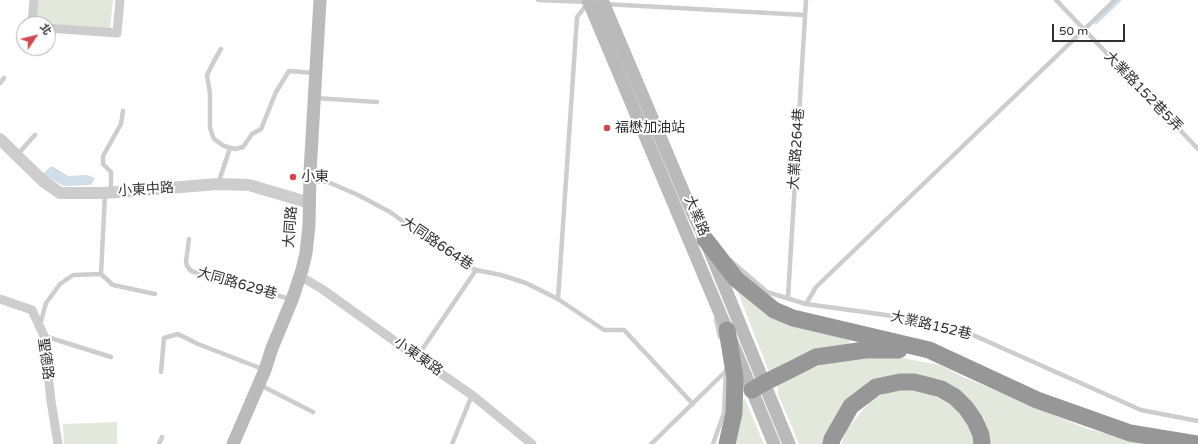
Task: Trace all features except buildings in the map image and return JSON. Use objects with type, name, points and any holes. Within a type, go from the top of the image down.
[{"type":"highway","points":[[706,235],[736,279],[774,310],[793,318],[929,350],[1037,400],[1130,433],[1198,444]]},
{"type":"highway","points":[[724,335],[735,378],[734,413],[727,444]]},
{"type":"highway","points":[[758,386],[816,357],[865,350],[929,350]]},
{"type":"highway","points":[[831,444],[832,439],[851,406],[876,387],[900,382],[914,382],[941,389],[955,397],[966,408],[975,421],[982,444]]},
{"type":"main road","name":"大同路","points":[[233,444],[265,370],[272,348],[292,300],[306,253],[310,203],[320,0]]},
{"type":"main road","name":"大業路","points":[[588,1],[711,292],[724,335],[758,386],[789,444]]},
{"type":"main road","name":"大業路","points":[[603,2],[689,205],[706,235],[758,386],[774,444]]},
{"type":"street","points":[[33,16],[34,0]]},
{"type":"street","points":[[56,29],[117,33],[120,0]]},
{"type":"street","name":"小東中路","points":[[0,139],[43,180],[60,193],[108,192],[218,184],[249,185],[310,203]]},
{"type":"street","name":"小東東路","points":[[300,276],[322,289],[472,395],[532,444]]},
{"type":"street","name":"聖德路","points":[[0,299],[32,310],[44,336],[51,402],[58,444]]},
{"type":"lane","points":[[538,0],[588,1],[806,15]]},
{"type":"lane","name":"大業路264巷","points":[[788,298],[806,0]]},
{"type":"lane","name":"大業路152巷5弄","points":[[1056,0],[1198,149]]},
{"type":"lane","points":[[806,304],[816,287],[1115,0]]},
{"type":"lane","points":[[558,299],[577,17],[588,1]]},
{"type":"lane","points":[[221,49],[207,75],[210,94],[210,128],[214,139],[230,148],[235,149],[243,147],[252,134],[261,129],[276,92],[289,71],[316,73]]},
{"type":"lane","points":[[315,98],[378,102]]},
{"type":"lane","points":[[101,274],[111,172],[103,164],[103,156],[121,124],[123,111]]},
{"type":"lane","points":[[17,155],[35,135]]},
{"type":"lane","points":[[218,184],[230,148]]},
{"type":"lane","name":"大同路664巷","points":[[310,181],[328,182],[358,195],[390,212],[457,260],[476,270],[501,275],[526,283],[558,299],[604,330],[624,330],[692,404]]},
{"type":"lane","name":"大同路629巷","points":[[189,239],[186,262],[191,271],[292,300]]},
{"type":"lane","name":"大業路152巷","points":[[727,257],[767,292],[806,304],[915,319],[964,331],[1141,410],[1198,421]]},
{"type":"lane","points":[[417,357],[476,270]]},
{"type":"lane","points":[[39,326],[46,302],[60,284],[73,275],[101,274],[113,285],[155,294]]},
{"type":"lane","points":[[161,372],[164,338],[178,334],[198,344],[265,370]]},
{"type":"lane","points":[[44,336],[111,357]]},
{"type":"lane","points":[[713,444],[724,413],[725,363]]},
{"type":"lane","points":[[651,444],[726,371]]},
{"type":"lane","points":[[258,384],[313,412]]},
{"type":"lane","points":[[452,444],[472,395]]},
{"type":"lane","points":[[159,444],[162,437]]},
{"type":"shaded area","points":[[38,0],[113,0],[110,29],[56,24],[56,16],[37,16]]},
{"type":"shaded area","points":[[52,166],[68,176],[87,175],[95,178],[91,185],[64,186],[42,174]]},
{"type":"shaded area","points":[[737,290],[787,325],[850,340],[848,345],[792,359],[769,372]]},
{"type":"shaded area","points":[[886,355],[940,365],[963,377],[1085,428],[1145,444],[989,444],[984,418],[959,393],[923,379],[853,395],[825,444],[799,444],[778,394],[778,383],[821,365]]},
{"type":"shaded area","points":[[895,389],[923,391],[956,407],[975,434],[976,444],[841,444],[847,429],[872,399]]},
{"type":"shaded area","points":[[744,397],[764,444],[734,444]]},
{"type":"shaded area","points":[[117,422],[117,444],[64,444],[63,424]]},
{"type":"waterway","points":[[1096,23],[1120,0]]},
{"type":"place","name":"福懋加油站","points":[[607,128]]},
{"type":"place","name":"小東","points":[[293,177]]}]
